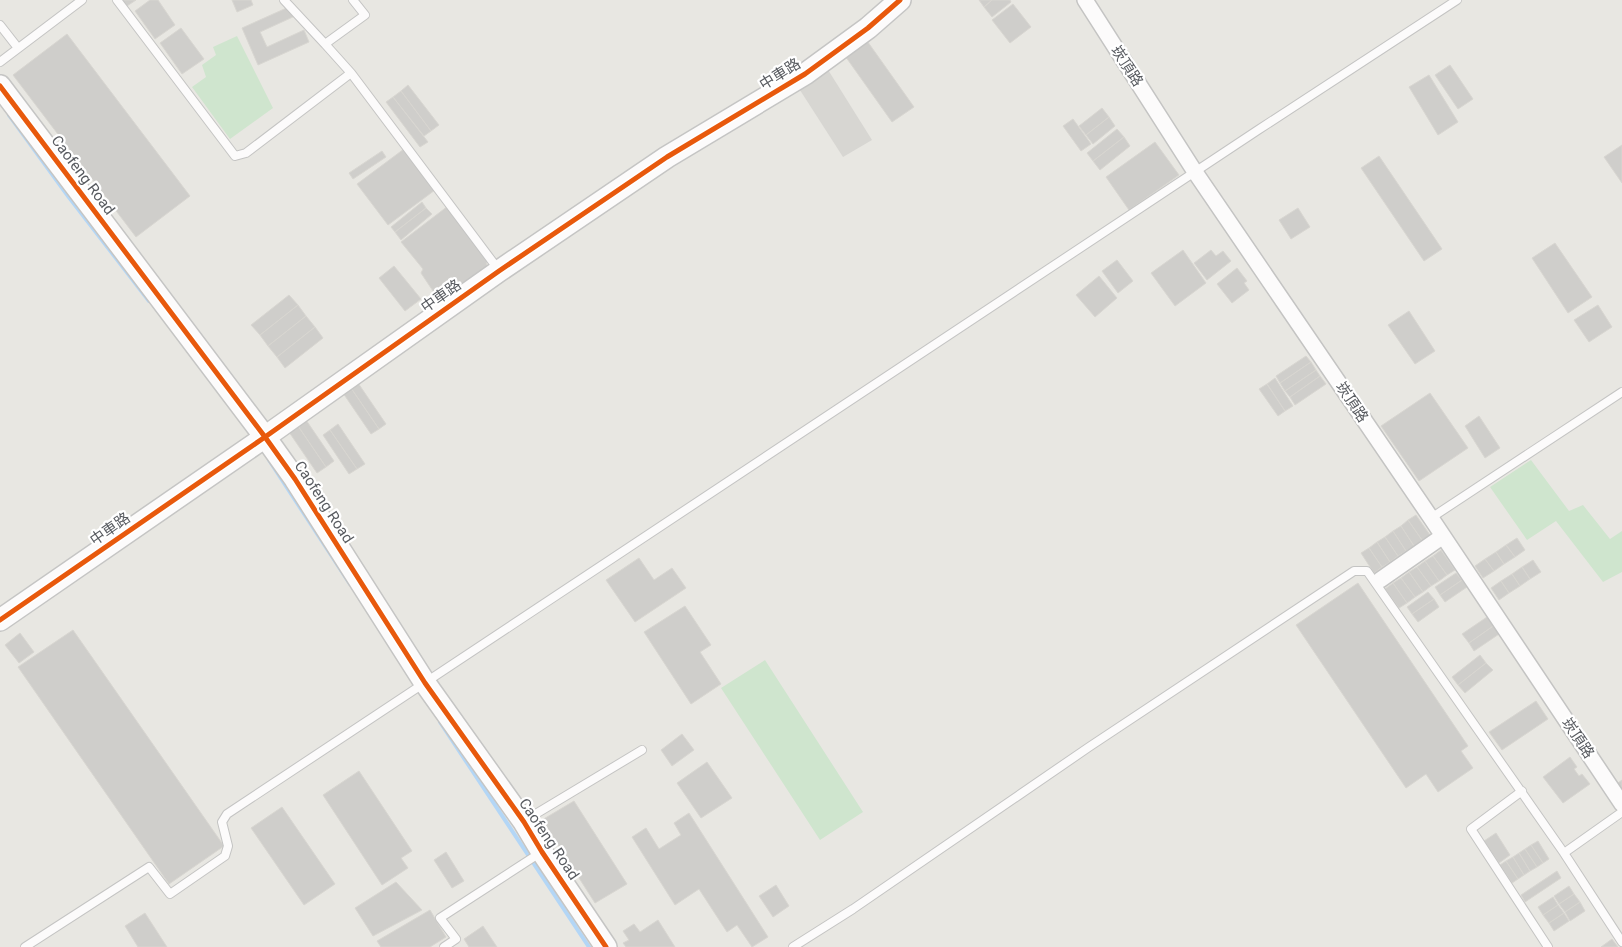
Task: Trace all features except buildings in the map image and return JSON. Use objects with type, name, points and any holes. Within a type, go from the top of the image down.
[{"type":"street","name":"中車路","points":[[0,620],[265,437],[499,271],[667,156],[805,74],[868,28],[900,0]]},
{"type":"street","name":"崁頂路","points":[[1084,0],[1195,172],[1431,518],[1622,804]]},
{"type":"street","name":"Caofeng Road","points":[[0,86],[295,479],[425,683],[524,822],[606,947]]},
{"type":"street","points":[[1380,580],[1443,536]]},
{"type":"lane","points":[[0,62],[82,0]]},
{"type":"lane","points":[[117,0],[235,156],[246,153],[351,73]]},
{"type":"lane","points":[[284,0],[351,73],[499,271]]},
{"type":"lane","points":[[325,44],[365,15],[353,0]]},
{"type":"lane","points":[[25,947],[149,866],[170,894],[225,856],[228,846],[222,822],[228,814],[1457,0]]},
{"type":"lane","points":[[0,24],[18,48]]},
{"type":"lane","points":[[1431,518],[1622,392]]},
{"type":"lane","points":[[793,947],[853,909],[1090,747],[1354,571],[1368,571],[1522,791],[1622,942]]},
{"type":"lane","points":[[524,822],[642,750]]},
{"type":"lane","points":[[1522,791],[1471,829],[1548,947]]},
{"type":"lane","points":[[1564,853],[1622,812]]},
{"type":"lane","points":[[444,947],[456,939],[440,918],[542,852]]},
{"type":"shaded area","points":[[825,65],[872,140],[843,157],[798,87]]},
{"type":"green space","points":[[237,36],[273,108],[230,139],[192,87],[206,77],[202,65],[216,55],[213,47]]},
{"type":"green space","points":[[1531,460],[1569,511],[1583,505],[1610,539],[1622,531],[1622,572],[1603,582],[1556,521],[1527,540],[1490,487]]},
{"type":"green space","points":[[765,660],[863,812],[820,840],[721,688]]},
{"type":"waterway","points":[[9,115],[68,196],[149,301]]},
{"type":"waterway","points":[[269,460],[350,584]]},
{"type":"waterway","points":[[440,722],[589,947]]},
{"type":"cycle path","points":[[0,620],[265,437],[499,271],[667,157],[805,74],[868,28],[900,0]]},
{"type":"cycle path","points":[[0,86],[295,479],[425,683],[524,822],[606,947]]}]
